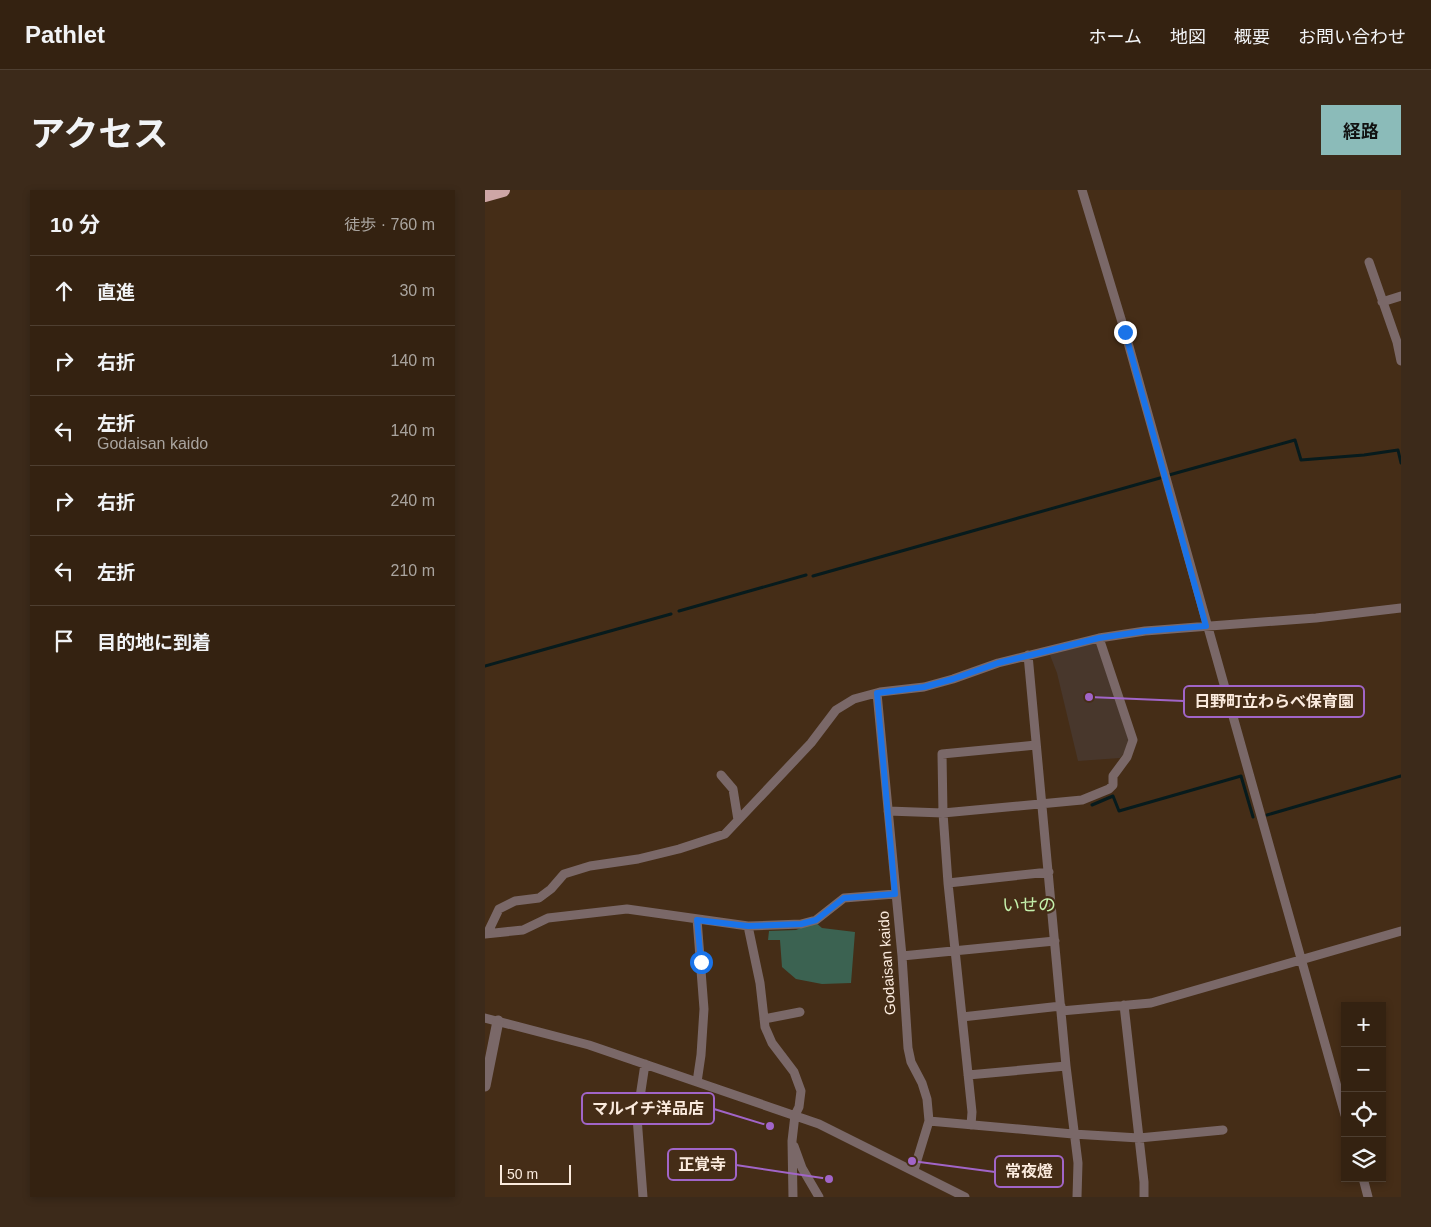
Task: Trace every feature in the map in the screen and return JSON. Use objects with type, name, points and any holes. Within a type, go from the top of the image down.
[{"type":"highway","points":[[485,195],[503,190]]},
{"type":"street","points":[[1083,190],[1125,332],[1206,626],[1341,1101]]},
{"type":"street","points":[[1369,262],[1397,342],[1401,361]]},
{"type":"street","points":[[1383,302],[1401,296]]},
{"type":"street","points":[[486,933],[499,909],[515,901],[539,898],[551,889],[564,874],[590,866],[637,859],[679,849],[725,834],[811,743],[836,710],[854,699],[879,692],[924,687],[998,663],[1099,638],[1145,631],[1316,618],[1401,608]]},
{"type":"street","points":[[888,811],[943,813],[1083,800],[1109,789],[1113,785],[1113,776],[1127,757],[1133,740],[1099,638]]},
{"type":"street","points":[[1028,655],[1066,1066],[1078,1163],[1077,1197]]},
{"type":"street","name":"Godaisan kaido","points":[[879,692],[908,1048],[911,1062],[922,1083],[927,1100],[929,1121],[914,1170]]},
{"type":"street","points":[[971,1125],[943,813],[941,754],[1036,745]]},
{"type":"street","points":[[721,774],[733,789],[738,820]]},
{"type":"street","points":[[949,883],[1049,872]]},
{"type":"street","points":[[486,933],[523,930],[548,918],[627,909],[748,926],[801,924],[816,920],[844,898],[895,894]]},
{"type":"street","points":[[697,920],[704,1009],[697,1082]]},
{"type":"street","points":[[748,926],[760,983],[765,1027],[772,1043],[794,1072],[801,1091],[799,1107],[795,1115],[793,1141],[793,1197]]},
{"type":"street","points":[[962,1017],[1151,1003],[1401,932]]},
{"type":"street","points":[[902,956],[1055,941]]},
{"type":"street","points":[[1124,1005],[1144,1182],[1144,1197]]},
{"type":"street","points":[[764,1019],[800,1012]]},
{"type":"street","points":[[485,1018],[589,1045],[795,1115],[837,1131],[965,1197]]},
{"type":"street","points":[[485,1086],[497,1021]]},
{"type":"street","points":[[643,1197],[637,1117],[645,1064]]},
{"type":"street","points":[[968,1075],[1066,1066]]},
{"type":"street","points":[[929,1121],[1139,1138],[1223,1130]]},
{"type":"street","points":[[793,1141],[802,1168],[819,1197]]},
{"type":"street","points":[[1364,1182],[1368,1197]]},
{"type":"shaded area","points":[[1095,642],[1099,645],[1129,738],[1125,752],[1120,758],[1078,761],[1057,673],[1050,655]]},
{"type":"green space","points":[[815,922],[822,928],[855,932],[851,983],[822,984],[796,979],[782,967],[780,940],[768,940],[769,931],[796,930]]},
{"type":"waterway","points":[[1169,475],[1295,440],[1301,460],[1398,450],[1401,463]]},
{"type":"waterway","points":[[813,576],[1160,478]]},
{"type":"waterway","points":[[679,611],[806,575]]},
{"type":"waterway","points":[[485,666],[671,614]]},
{"type":"waterway","points":[[1092,805],[1113,796],[1119,811],[1241,776],[1253,817]]},
{"type":"waterway","points":[[1267,815],[1401,776]]},
{"type":"place","name":"日野町立わらべ保育園","points":[[1089,697]]},
{"type":"place","name":"マルイチ洋品店","points":[[770,1126]]},
{"type":"place","name":"常夜燈","points":[[912,1161]]},
{"type":"place","name":"正覚寺","points":[[829,1179]]},
{"type":"district","name":"いせの","points":[[1029,905]]},
{"type":"route","points":[[701,962],[697,920],[732,922],[748,926],[801,924],[816,920],[844,898],[895,894],[877,693],[924,687],[998,663],[1099,638],[1145,631],[1206,626],[1125,332]]}]
